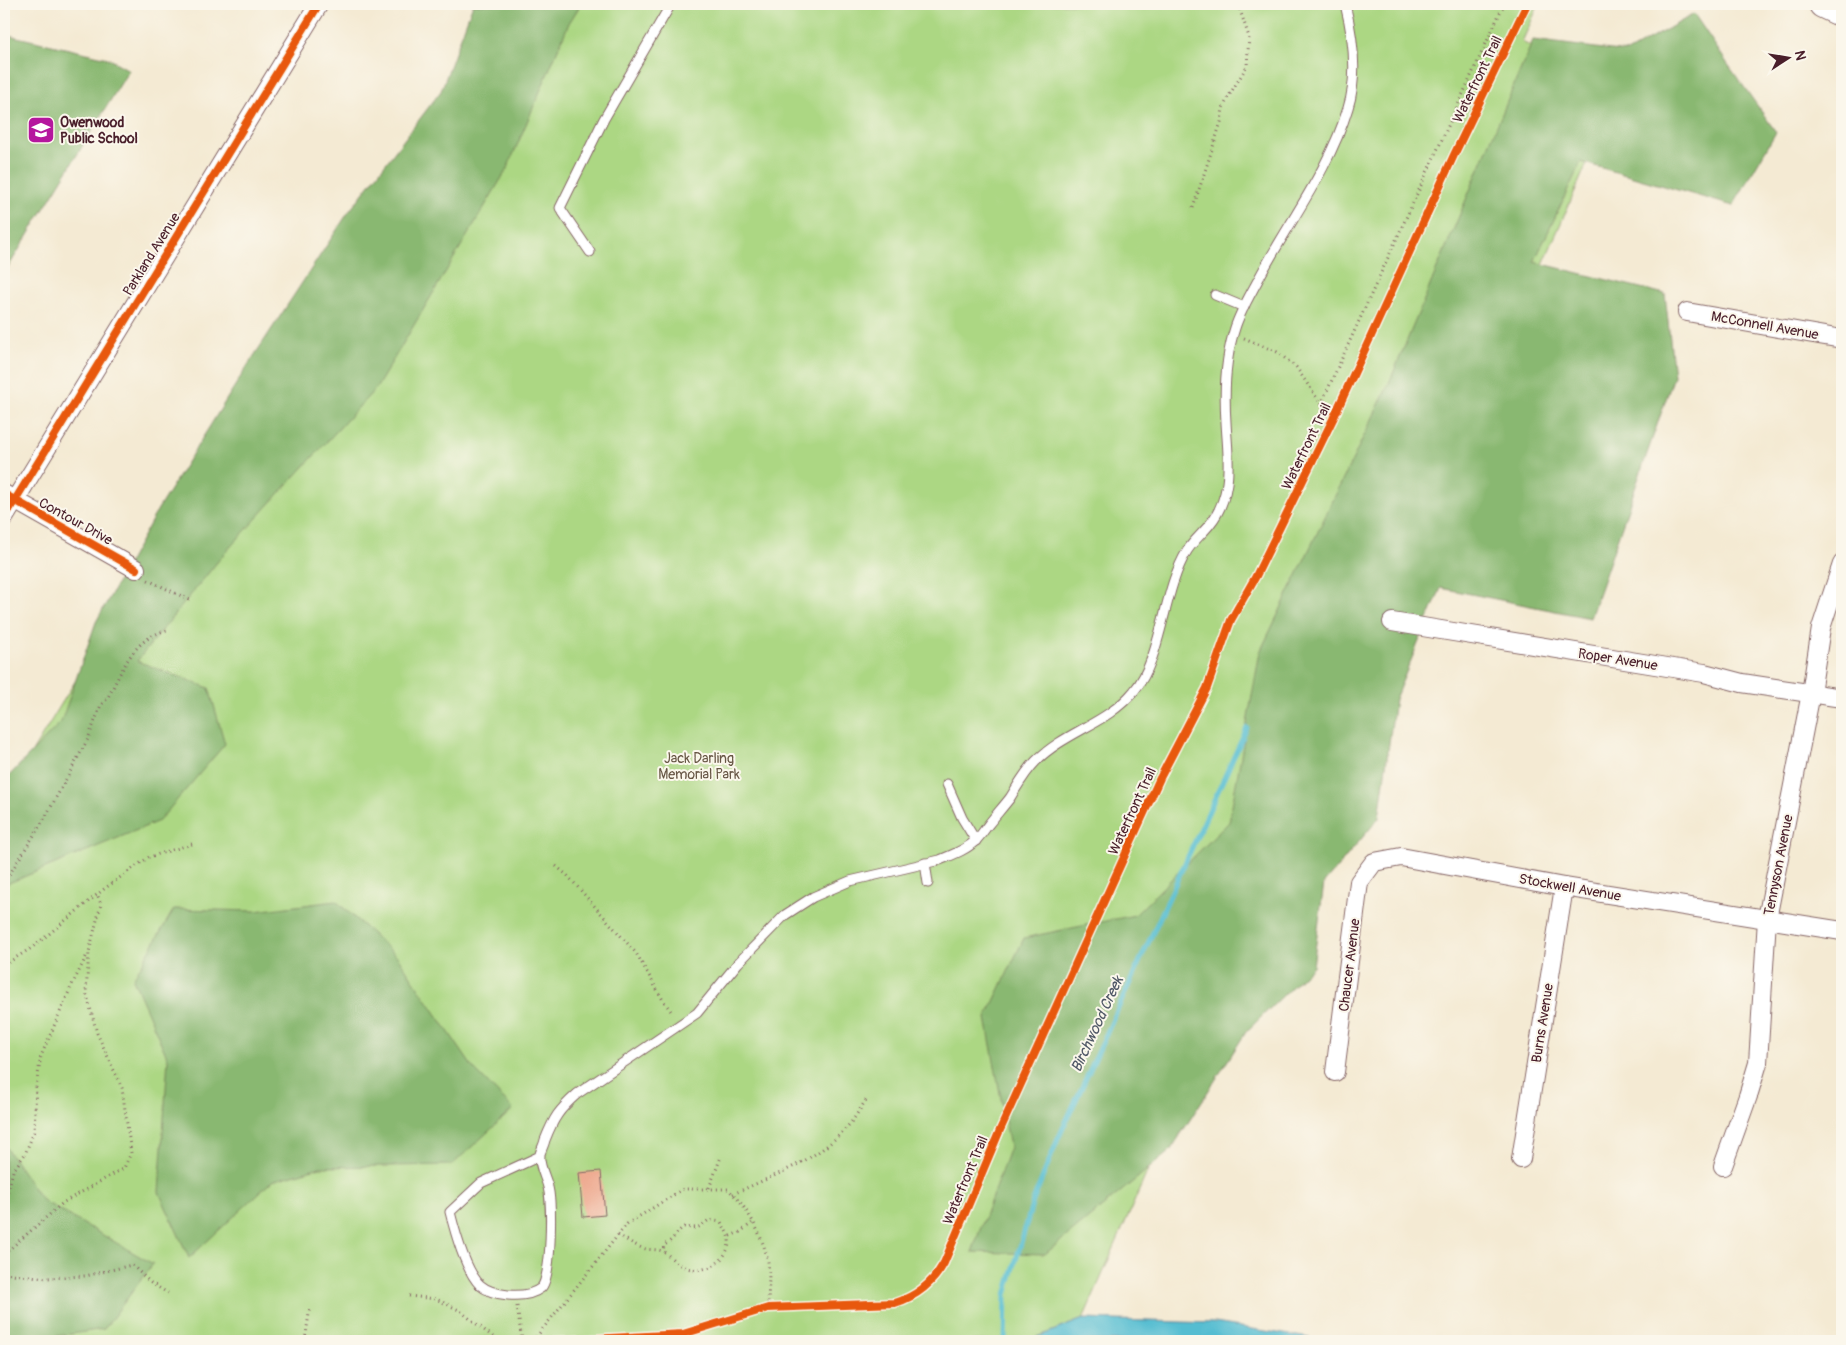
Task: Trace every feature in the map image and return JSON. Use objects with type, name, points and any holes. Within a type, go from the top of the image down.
[{"type":"main road","points":[[1823,4],[1842,14]]},
{"type":"street","name":"Parkland Avenue","points":[[4,518],[9,497],[319,4]]},
{"type":"street","name":"McConnell Avenue","points":[[1687,312],[1842,339]]},
{"type":"street","name":"Contour Drive","points":[[9,497],[136,569]]},
{"type":"street","name":"Tennyson Avenue","points":[[1723,1166],[1758,1062],[1767,919],[1811,693],[1821,628],[1842,564]]},
{"type":"street","name":"Roper Avenue","points":[[1392,622],[1704,673],[1742,683],[1842,698]]},
{"type":"street","name":"Stockwell Avenue","points":[[1374,862],[1401,857],[1564,887],[1842,931]]},
{"type":"street","name":"Chaucer Avenue","points":[[1335,1072],[1359,882],[1374,862]]},
{"type":"street","name":"Burns Avenue","points":[[1521,1159],[1564,887]]},
{"type":"lane","points":[[590,252],[560,208],[604,119],[671,4]]},
{"type":"lane","points":[[540,1156],[481,1183],[450,1212],[457,1239],[466,1261],[479,1284],[490,1291],[516,1296],[529,1294],[543,1286],[549,1268],[549,1189],[540,1156],[553,1119],[563,1107],[577,1094],[682,1025],[697,1013],[738,962],[786,915],[813,898],[850,880],[953,855],[976,840],[1009,799],[1026,772],[1038,759],[1056,744],[1116,710],[1136,690],[1147,670],[1171,584],[1188,549],[1217,515],[1227,484],[1229,457],[1226,383],[1227,365],[1233,334],[1244,307],[1272,252],[1322,169],[1336,141],[1349,106],[1353,75],[1350,21],[1345,4]]},
{"type":"lane","points":[[1215,295],[1244,307]]},
{"type":"lane","points":[[947,784],[962,818],[976,840]]},
{"type":"lane","points":[[925,863],[928,883]]},
{"type":"path","points":[[1192,208],[1224,108],[1246,66],[1249,37],[1238,4]]},
{"type":"path","points":[[1321,404],[1504,4]]},
{"type":"path","points":[[1233,334],[1277,352],[1296,366],[1321,404],[1334,419]]},
{"type":"path","points":[[136,569],[143,578],[190,600]]},
{"type":"path","points":[[4,883],[46,816],[88,739],[101,705],[107,699],[136,647],[154,634],[167,630]]},
{"type":"path","points":[[4,966],[33,946],[97,894],[149,857],[192,844]]},
{"type":"path","points":[[556,866],[567,875],[636,953],[663,1000],[682,1025]]},
{"type":"path","points":[[4,1253],[64,1202],[124,1168],[130,1153],[122,1088],[97,1033],[86,992],[89,952],[101,904],[97,894]]},
{"type":"path","points":[[4,1206],[12,1171],[25,1154],[34,1132],[36,1087],[42,1056],[71,987],[89,952]]},
{"type":"path","points":[[733,1194],[816,1154],[846,1128],[866,1100]]},
{"type":"path","points":[[709,1188],[721,1157]]},
{"type":"path","points":[[533,1341],[627,1224],[683,1189],[728,1189],[739,1200],[762,1239],[768,1263],[764,1310],[777,1308]]},
{"type":"path","points":[[618,1235],[645,1249],[663,1251],[688,1269],[699,1270],[709,1268],[725,1255],[729,1246],[730,1236],[721,1222],[709,1220],[702,1227],[694,1229],[684,1227],[678,1230],[671,1240],[664,1245],[663,1251]]},
{"type":"path","points":[[730,1236],[740,1232],[752,1223]]},
{"type":"path","points":[[4,1273],[47,1278],[85,1276],[132,1265],[151,1283],[168,1293]]},
{"type":"path","points":[[409,1296],[436,1299],[459,1310],[498,1341]]},
{"type":"path","points":[[516,1296],[522,1341],[518,1341]]},
{"type":"path","points":[[305,1341],[310,1307]]},
{"type":"green space","points":[[473,4],[581,4],[569,23],[507,169],[377,387],[223,555],[137,661],[209,688],[225,744],[159,821],[4,885],[4,781],[61,722],[96,622],[158,509],[248,365],[348,213],[441,91]]},
{"type":"green space","name":"Jack Darling Memorial Park","points":[[504,4],[1539,4],[1522,42],[1619,90],[1083,1319],[1027,1341],[4,1341],[4,798],[149,560]]},
{"type":"green space","points":[[1694,14],[1776,132],[1733,206],[1581,162],[1534,262],[1665,294],[1674,376],[1590,618],[1441,588],[1395,699],[1379,818],[1324,883],[1313,966],[1246,1032],[1170,1151],[1045,1254],[972,1252],[1010,1147],[986,1018],[1024,938],[1135,915],[1229,822],[1260,652],[1387,388],[1533,40],[1627,52]]},
{"type":"green space","name":"Owenwood Public School","points":[[4,34],[108,58],[129,70],[4,274]]},
{"type":"green space","points":[[336,901],[397,956],[473,1068],[513,1109],[452,1165],[320,1167],[272,1181],[189,1258],[159,1192],[168,1059],[133,979],[174,909],[255,911]]},
{"type":"green space","points":[[4,1145],[42,1200],[153,1264],[104,1329],[25,1341],[4,1341]]},
{"type":"water","points":[[1083,1319],[1215,1323],[1328,1341],[1027,1341]]},
{"type":"building","points":[[601,1171],[605,1215],[583,1217],[579,1173]]},
{"type":"waterway","name":"Birchwood Creek","points":[[1005,1341],[1006,1295],[1033,1201],[1058,1139],[1247,728]]},
{"type":"cycle path","points":[[4,518],[319,4]]},
{"type":"cycle path","name":"Waterfront Trail","points":[[555,1341],[683,1334],[768,1308],[895,1303],[917,1293],[935,1277],[944,1263],[1000,1130],[1160,778],[1207,688],[1231,620],[1256,576],[1333,419],[1454,155],[1527,4]]},
{"type":"cycle path","points":[[4,494],[136,569]]},
{"type":"place","name":"Owenwood Public School","points":[[41,130]]}]
